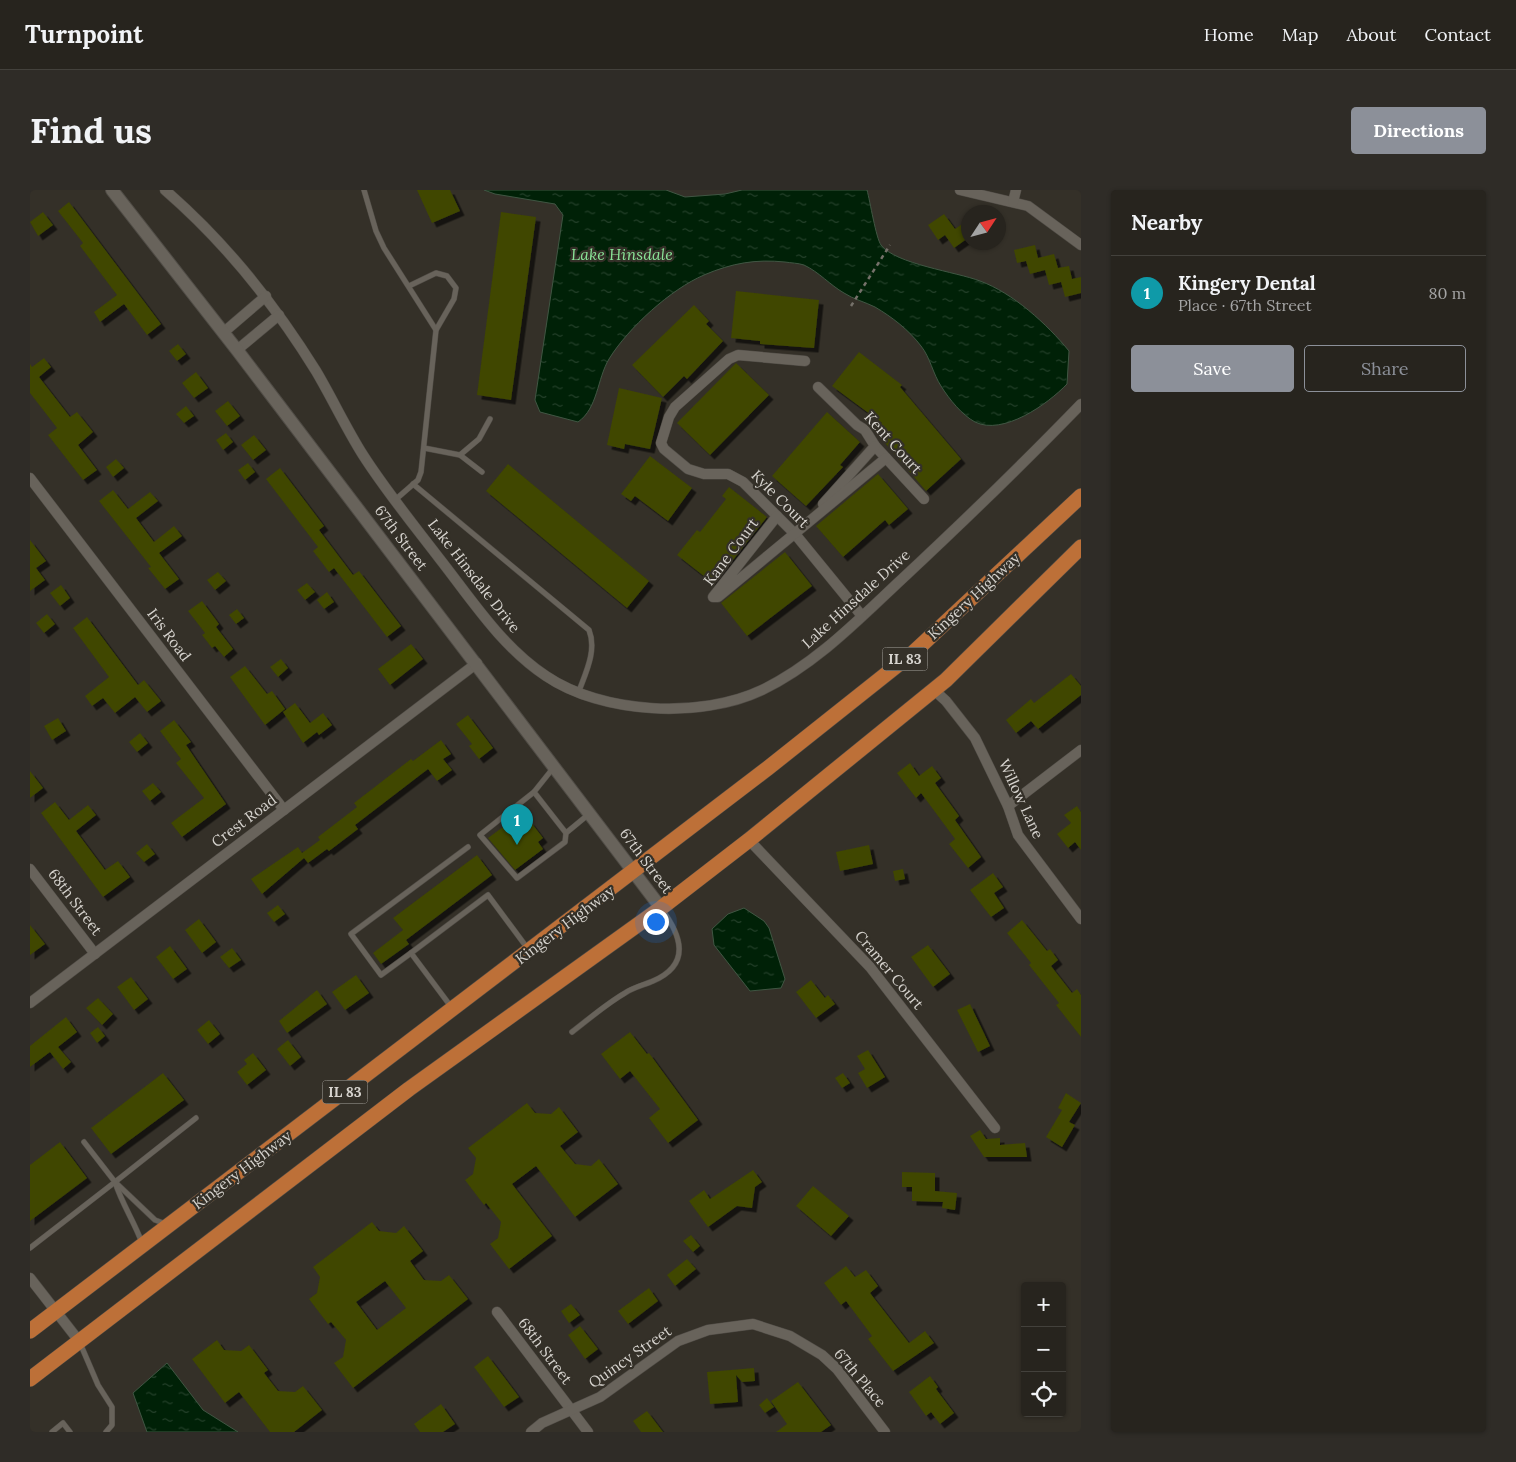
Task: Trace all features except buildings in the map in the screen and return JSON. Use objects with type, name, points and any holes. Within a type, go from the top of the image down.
[{"type":"highway","name":"Kingery Highway","points":[[30,1331],[634,872],[914,652],[1081,496]]},
{"type":"highway","name":"IL 83","points":[[30,1379],[409,1089],[661,908],[749,840],[934,690],[1081,547]]},
{"type":"street","name":"67th Street","points":[[112,190],[224,332],[661,908]]},
{"type":"street","name":"Lake Hinsdale Drive","points":[[165,190],[188,209],[238,261],[266,296],[316,371],[362,454],[498,635],[548,678],[614,704],[644,708],[697,708],[728,702],[761,690],[789,674],[819,653],[862,616],[1016,471],[1081,404]]},
{"type":"street","points":[[960,190],[1028,206],[1081,245]]},
{"type":"street","points":[[1013,202],[1016,190]]},
{"type":"street","points":[[224,332],[266,296]]},
{"type":"street","points":[[237,350],[279,315]]},
{"type":"street","name":"Kyle Court","points":[[804,361],[738,355],[729,359],[675,407],[669,417],[662,443],[664,448],[688,469],[704,474],[728,474],[744,482],[795,534],[862,616]]},
{"type":"street","name":"Kent Court","points":[[818,387],[865,430],[875,446],[924,499]]},
{"type":"street","name":"Kane Court","points":[[795,534],[875,446]]},
{"type":"street","name":"Kane Court","points":[[777,516],[713,598],[718,597],[886,458]]},
{"type":"street","name":"Iris Road","points":[[30,478],[284,810]]},
{"type":"street","name":"Crest Road","points":[[30,1003],[477,663]]},
{"type":"street","name":"Willow Lane","points":[[934,690],[946,701],[975,738],[1008,806],[1018,835],[1081,919]]},
{"type":"street","points":[[1008,806],[1081,750]]},
{"type":"street","name":"Cramer Court","points":[[749,840],[870,967],[995,1128]]},
{"type":"street","name":"68th Street","points":[[30,868],[96,954]]},
{"type":"street","points":[[30,1278],[79,1341]]},
{"type":"street","name":"68th Street","points":[[497,1312],[588,1432]]},
{"type":"street","name":"Quincy Street","points":[[531,1432],[542,1423],[600,1398],[678,1341],[708,1330],[753,1324]]},
{"type":"street","name":"67th Place","points":[[753,1324],[790,1336],[822,1355],[837,1369],[885,1432]]},
{"type":"lane","points":[[364,190],[376,231],[384,248],[436,330]]},
{"type":"lane","points":[[395,500],[412,484],[421,472],[436,330],[454,299],[456,288],[448,276],[436,273],[409,286]]},
{"type":"lane","points":[[460,455],[479,439],[490,420]]},
{"type":"lane","points":[[424,448],[460,455],[482,472]]},
{"type":"lane","points":[[412,484],[589,630],[593,640],[592,653],[579,691]]},
{"type":"lane","points":[[534,792],[566,833],[565,842],[517,878],[480,835],[534,792],[555,767]]},
{"type":"lane","points":[[566,833],[590,814]]},
{"type":"lane","points":[[468,847],[351,934],[381,975],[488,895],[530,951]]},
{"type":"lane","points":[[572,1032],[624,993],[660,978],[674,965],[680,948],[679,937],[661,908]]},
{"type":"lane","points":[[411,953],[453,1009]]},
{"type":"lane","points":[[30,1248],[196,1118]]},
{"type":"lane","points":[[84,1142],[115,1182],[155,1220],[169,1225]]},
{"type":"lane","points":[[115,1182],[122,1203],[136,1227],[142,1245]]},
{"type":"lane","points":[[79,1341],[98,1385],[112,1407],[112,1425],[106,1432]]},
{"type":"lane","points":[[52,1432],[63,1424],[70,1432]]},
{"type":"path","points":[[851,306],[890,245]]},
{"type":"water","name":"Lake Hinsdale","points":[[484,190],[666,190],[685,197],[725,194],[742,190],[867,190],[879,241],[888,252],[927,267],[980,281],[1017,301],[1040,320],[1069,351],[1067,384],[1037,409],[1024,416],[999,425],[986,425],[975,422],[961,411],[944,391],[924,350],[906,329],[875,307],[844,293],[804,265],[764,261],[724,267],[704,275],[691,281],[651,311],[627,335],[609,359],[590,409],[578,422],[540,412],[535,400],[563,215],[555,204],[495,194]]},
{"type":"water","points":[[744,908],[764,921],[769,928],[785,979],[781,988],[750,991],[714,945],[712,929],[728,914]]},
{"type":"water","points":[[167,1363],[203,1410],[238,1432],[147,1432],[133,1393]]},
{"type":"place","name":"Kingery Dental","points":[[517,845]]}]
